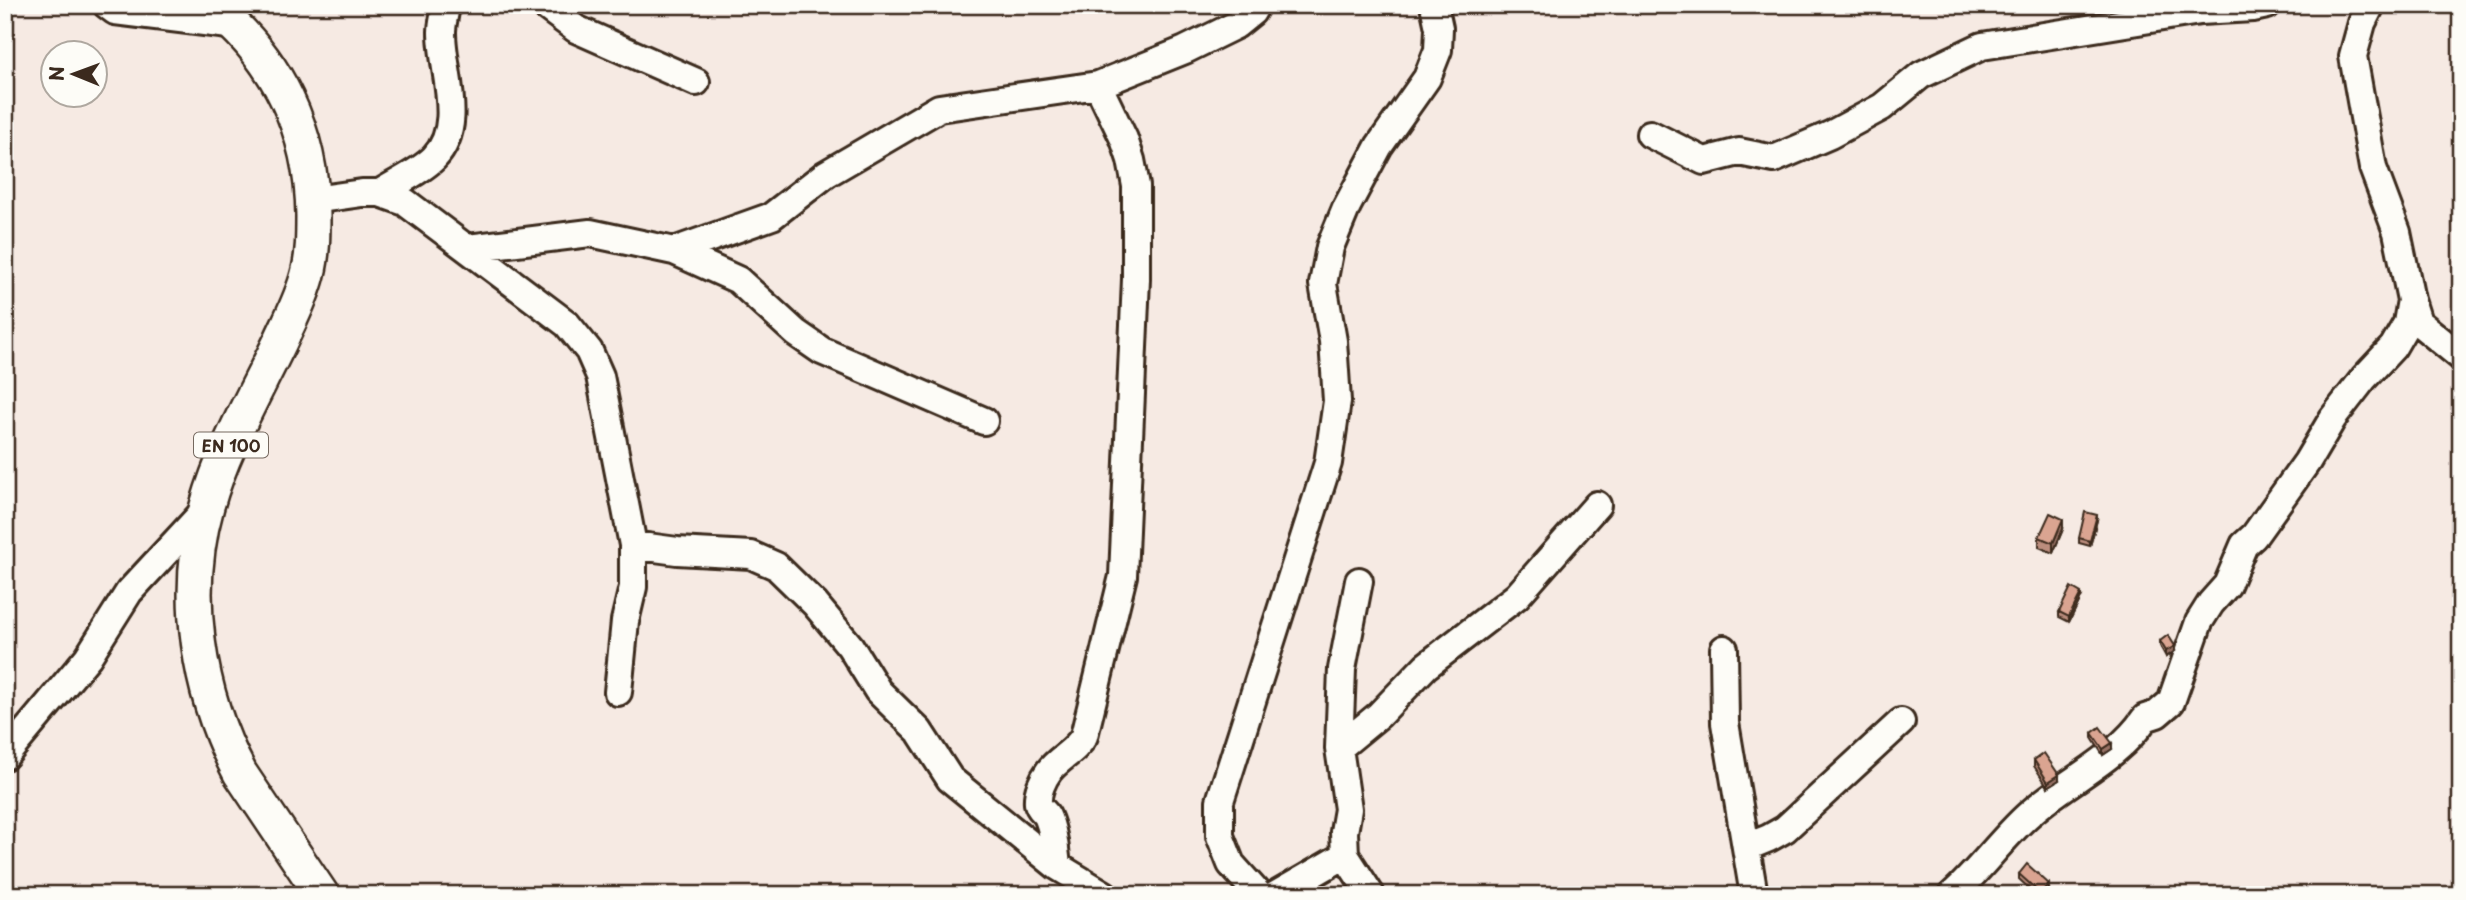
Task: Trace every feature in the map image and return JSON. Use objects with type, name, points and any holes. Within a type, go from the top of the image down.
[{"type":"main road","name":"EN 100","points":[[211,5],[237,26],[281,86],[294,115],[306,148],[313,200],[313,240],[308,274],[293,313],[216,477],[206,509],[199,543],[195,602],[199,645],[216,721],[240,773],[322,895]]},
{"type":"street","points":[[107,5],[116,11],[237,26]]},
{"type":"street","points":[[380,193],[433,159],[444,146],[450,128],[442,32],[446,5]]},
{"type":"street","points":[[544,5],[576,29],[696,82]]},
{"type":"street","points":[[674,251],[772,216],[826,174],[939,108],[1098,85],[1185,50],[1236,24],[1252,12],[1256,5]]},
{"type":"street","points":[[1259,895],[1231,864],[1220,836],[1220,801],[1328,463],[1337,401],[1333,341],[1323,284],[1330,247],[1347,206],[1379,146],[1427,78],[1438,50],[1439,28],[1434,5]]},
{"type":"street","points":[[1650,134],[1704,161],[1740,152],[1774,159],[1830,135],[1871,113],[1921,75],[1982,46],[2200,11],[2267,5]]},
{"type":"street","points":[[2371,5],[2362,23],[2353,56],[2373,168],[2397,232],[2418,322],[2461,357]]},
{"type":"street","points":[[1057,866],[1054,840],[1047,815],[1038,803],[1039,794],[1044,779],[1052,768],[1080,743],[1084,736],[1123,576],[1136,279],[1136,187],[1124,139],[1098,85]]},
{"type":"street","points":[[313,200],[362,192],[380,193],[405,202],[567,324],[589,351],[600,376],[607,403],[633,545],[633,587],[625,621],[618,692]]},
{"type":"street","points":[[468,248],[590,233],[674,251],[738,280],[796,333],[822,351],[984,421]]},
{"type":"street","points":[[1952,895],[2026,816],[2118,747],[2134,733],[2144,718],[2157,714],[2171,702],[2199,622],[2227,585],[2244,545],[2307,461],[2333,418],[2364,378],[2393,347],[2407,323],[2411,300]]},
{"type":"street","points":[[1339,748],[1379,715],[1426,666],[1517,596],[1597,505]]},
{"type":"street","points":[[5,756],[88,657],[129,592],[206,509]]},
{"type":"street","points":[[633,545],[677,551],[751,555],[776,566],[815,604],[850,646],[878,691],[919,731],[950,779],[1057,866],[1105,895]]},
{"type":"street","points":[[1359,581],[1342,669],[1339,748],[1348,809],[1344,832],[1345,855],[1371,895]]},
{"type":"street","points":[[1724,649],[1725,723],[1754,895]]},
{"type":"street","points":[[1747,847],[1785,829],[1901,722]]},
{"type":"street","points":[[1276,895],[1345,855]]},
{"type":"building","points":[[2085,512],[2097,515],[2090,541],[2079,538]]},
{"type":"building","points":[[2050,513],[2063,519],[2053,543],[2039,537]]},
{"type":"building","points":[[2071,587],[2081,593],[2069,617],[2059,612]]},
{"type":"building","points":[[2168,635],[2175,646],[2166,651],[2160,641]]},
{"type":"building","points":[[2100,727],[2112,743],[2103,749],[2092,733]]},
{"type":"building","points":[[2044,753],[2059,775],[2048,782],[2034,760]]},
{"type":"building","points":[[2027,864],[2049,884],[2040,893],[2019,874]]}]
